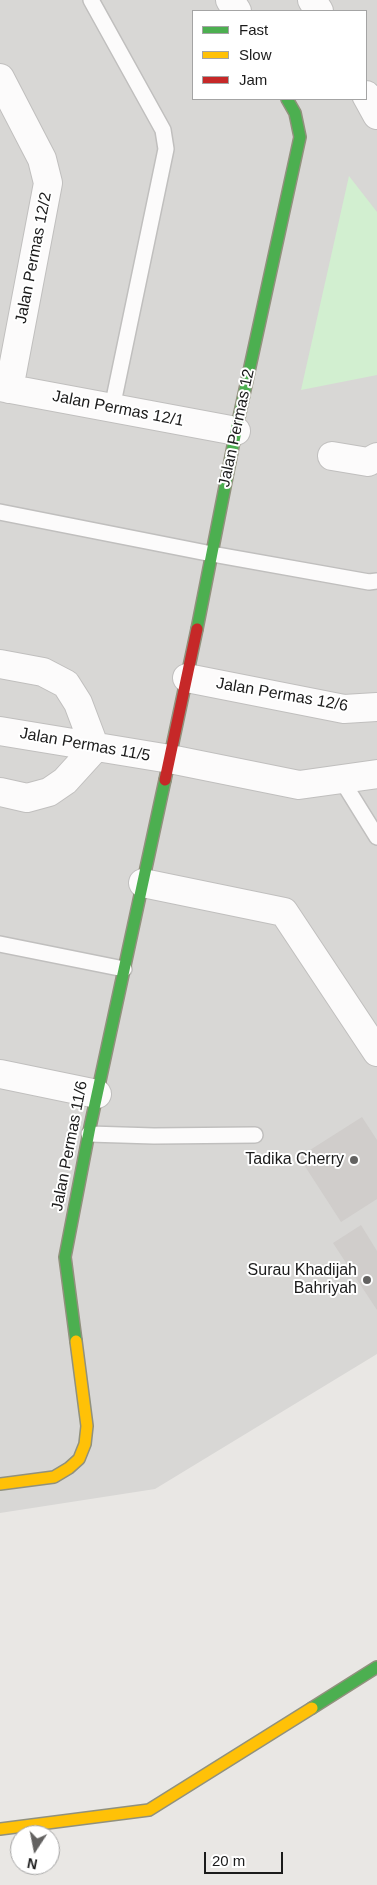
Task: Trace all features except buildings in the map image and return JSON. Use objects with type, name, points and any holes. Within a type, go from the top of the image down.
[{"type":"street","name":"Jalan Permas 12/2","points":[[0,78],[42,159],[48,183],[4,388]]},
{"type":"street","points":[[367,97],[377,115]]},
{"type":"street","name":"Jalan Permas 12","points":[[170,759],[236,431],[300,137],[295,113],[288,100]]},
{"type":"street","name":"Jalan Permas 12/1","points":[[4,388],[236,431]]},
{"type":"street","points":[[332,456],[368,462],[377,457]]},
{"type":"street","points":[[0,664],[43,672],[66,684],[78,703],[95,748],[65,781],[49,792],[27,798],[0,792]]},
{"type":"street","name":"Jalan Permas 12/6","points":[[187,678],[344,709],[377,707]]},
{"type":"street","name":"Jalan Permas 11/5","points":[[0,731],[170,759],[298,784],[377,774]]},
{"type":"street","name":"Jalan Permas 11/6","points":[[0,1484],[54,1477],[79,1459],[84,1444],[87,1426],[65,1257],[124,968],[170,759]]},
{"type":"street","points":[[143,883],[284,912],[377,1052]]},
{"type":"street","points":[[0,1074],[98,1094]]},
{"type":"street","points":[[0,1829],[149,1810],[377,1667]]},
{"type":"lane","points":[[91,0],[163,130],[166,149],[112,408]]},
{"type":"lane","points":[[0,512],[212,554],[369,582],[377,581]]},
{"type":"lane","points":[[341,779],[377,837]]},
{"type":"lane","points":[[0,944],[124,968]]},
{"type":"lane","points":[[89,1134],[154,1136],[255,1135]]},
{"type":"shaded area","points":[[0,0],[377,0],[377,1354],[155,1489],[0,1513]]},
{"type":"green space","points":[[349,176],[377,212],[377,375],[301,390]]},
{"type":"traffic: fast","points":[[197,629],[236,431],[300,137],[295,113],[288,100]]},
{"type":"traffic: fast","points":[[76,1341],[65,1257],[90,1127],[165,780]]},
{"type":"traffic: fast","points":[[312,1708],[377,1667]]},
{"type":"traffic: slow","points":[[0,1484],[54,1477],[79,1459],[85,1444],[87,1426],[76,1341]]},
{"type":"traffic: slow","points":[[0,1829],[149,1810],[312,1708]]},
{"type":"traffic: jam","points":[[165,780],[197,629]]},
{"type":"place","name":"Tadika Cherry","points":[[354,1160]]},
{"type":"place","name":"Surau Khadijah Bahriyah","points":[[367,1280]]}]
